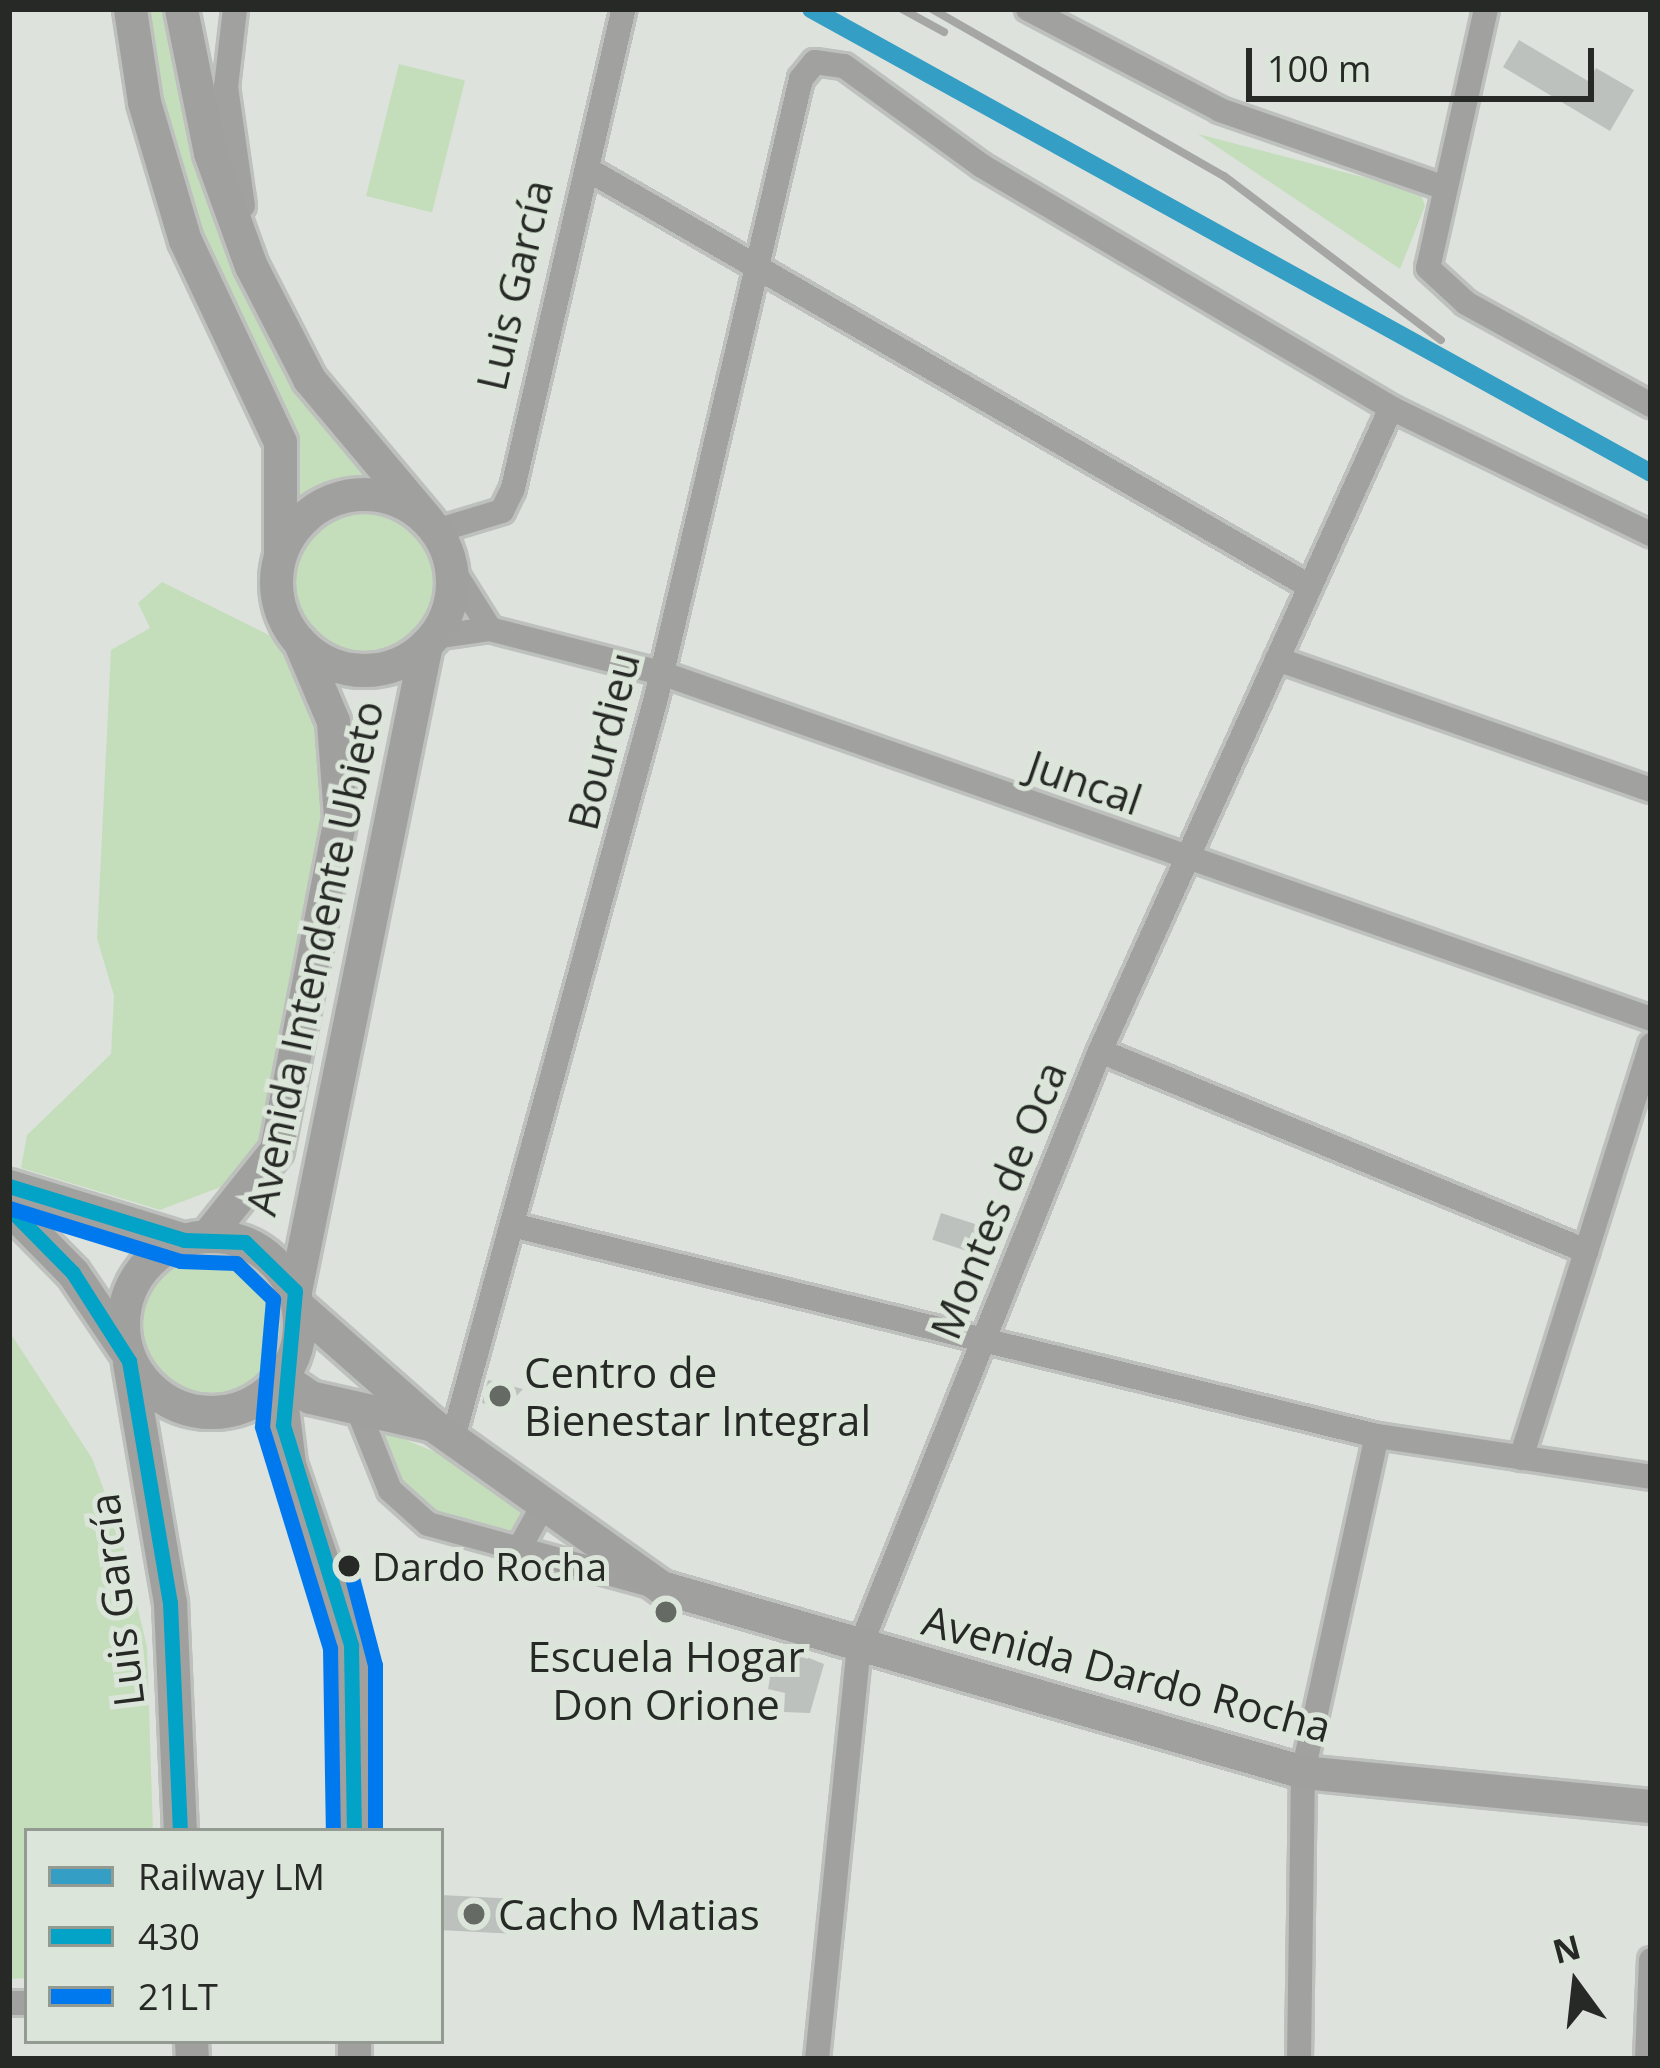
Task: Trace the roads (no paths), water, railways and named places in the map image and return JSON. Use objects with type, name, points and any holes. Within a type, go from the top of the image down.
[{"type":"main road","points":[[130,9],[143,102],[185,240],[280,442],[279,559],[294,636],[362,670],[429,640],[451,567],[432,526],[338,418],[278,323],[220,190],[181,9]]},
{"type":"main road","points":[[279,559],[304,518],[353,494],[406,504],[432,526]]},
{"type":"main road","name":"Avenida Intendente Ubieto","points":[[196,1238],[276,1150],[340,817],[337,736],[294,636]]},
{"type":"main road","name":"Avenida Intendente Ubieto","points":[[297,1299],[429,640]]},
{"type":"main road","points":[[9,1186],[196,1238],[262,1251],[297,1299],[281,1380],[289,1464],[351,1645],[354,1828]]},
{"type":"main road","name":"Luis García","points":[[9,1208],[73,1273],[127,1355],[170,1603],[181,1828]]},
{"type":"main road","points":[[196,1238],[134,1281],[127,1355],[160,1395],[198,1411],[239,1407],[281,1380]]},
{"type":"main road","name":"Avenida Dardo Rocha","points":[[297,1299],[443,1432],[662,1587],[859,1649],[1304,1772],[1651,1806]]},
{"type":"main road","name":"Avenida Dardo Rocha","points":[[281,1380],[358,1410],[443,1432]]},
{"type":"street","points":[[235,9],[230,145],[278,323]]},
{"type":"street","name":"Luis García","points":[[432,526],[502,511],[512,488],[624,9]]},
{"type":"street","points":[[1486,9],[1428,268],[1466,303],[1651,405]]},
{"type":"street","points":[[1040,12],[1220,110],[1445,188]]},
{"type":"street","name":"Bourdieu","points":[[443,1432],[516,1226],[661,673],[800,79],[815,62],[844,66],[982,166],[1390,408]]},
{"type":"street","points":[[587,169],[1309,586]]},
{"type":"street","points":[[1390,408],[1651,534]]},
{"type":"street","name":"Montes de Oca","points":[[817,2059],[859,1649],[1100,1051],[1390,408]]},
{"type":"street","points":[[451,567],[490,629]]},
{"type":"street","name":"Juncal","points":[[429,640],[490,629],[661,673],[1651,1018]]},
{"type":"street","points":[[1277,659],[1651,790]]},
{"type":"street","points":[[1521,1458],[1651,1045]]},
{"type":"street","points":[[1100,1051],[1586,1251]]},
{"type":"street","points":[[516,1226],[981,1346],[1377,1436],[1651,1477]]},
{"type":"street","name":"Avenida Dardo Rocha","points":[[358,1410],[407,1510],[516,1554],[662,1587]]},
{"type":"street","points":[[1299,2059],[1304,1772],[1377,1436]]},
{"type":"street","points":[[516,1554],[544,1504]]},
{"type":"street","points":[[1647,2059],[1651,1960]]},
{"type":"railway","points":[[902,9],[944,32]]},
{"type":"railway","points":[[932,9],[1224,176],[1441,340]]},
{"type":"rail line","name":"LM","points":[[811,9],[1651,473]]},
{"type":"place","name":"Centro de Bienestar Integral","points":[[500,1396]]},
{"type":"place","name":"Dardo Rocha","points":[[349,1566]]},
{"type":"place","name":"Escuela Hogar Don Orione","points":[[666,1612]]},
{"type":"place","name":"Cacho Matias","points":[[474,1914]]}]
